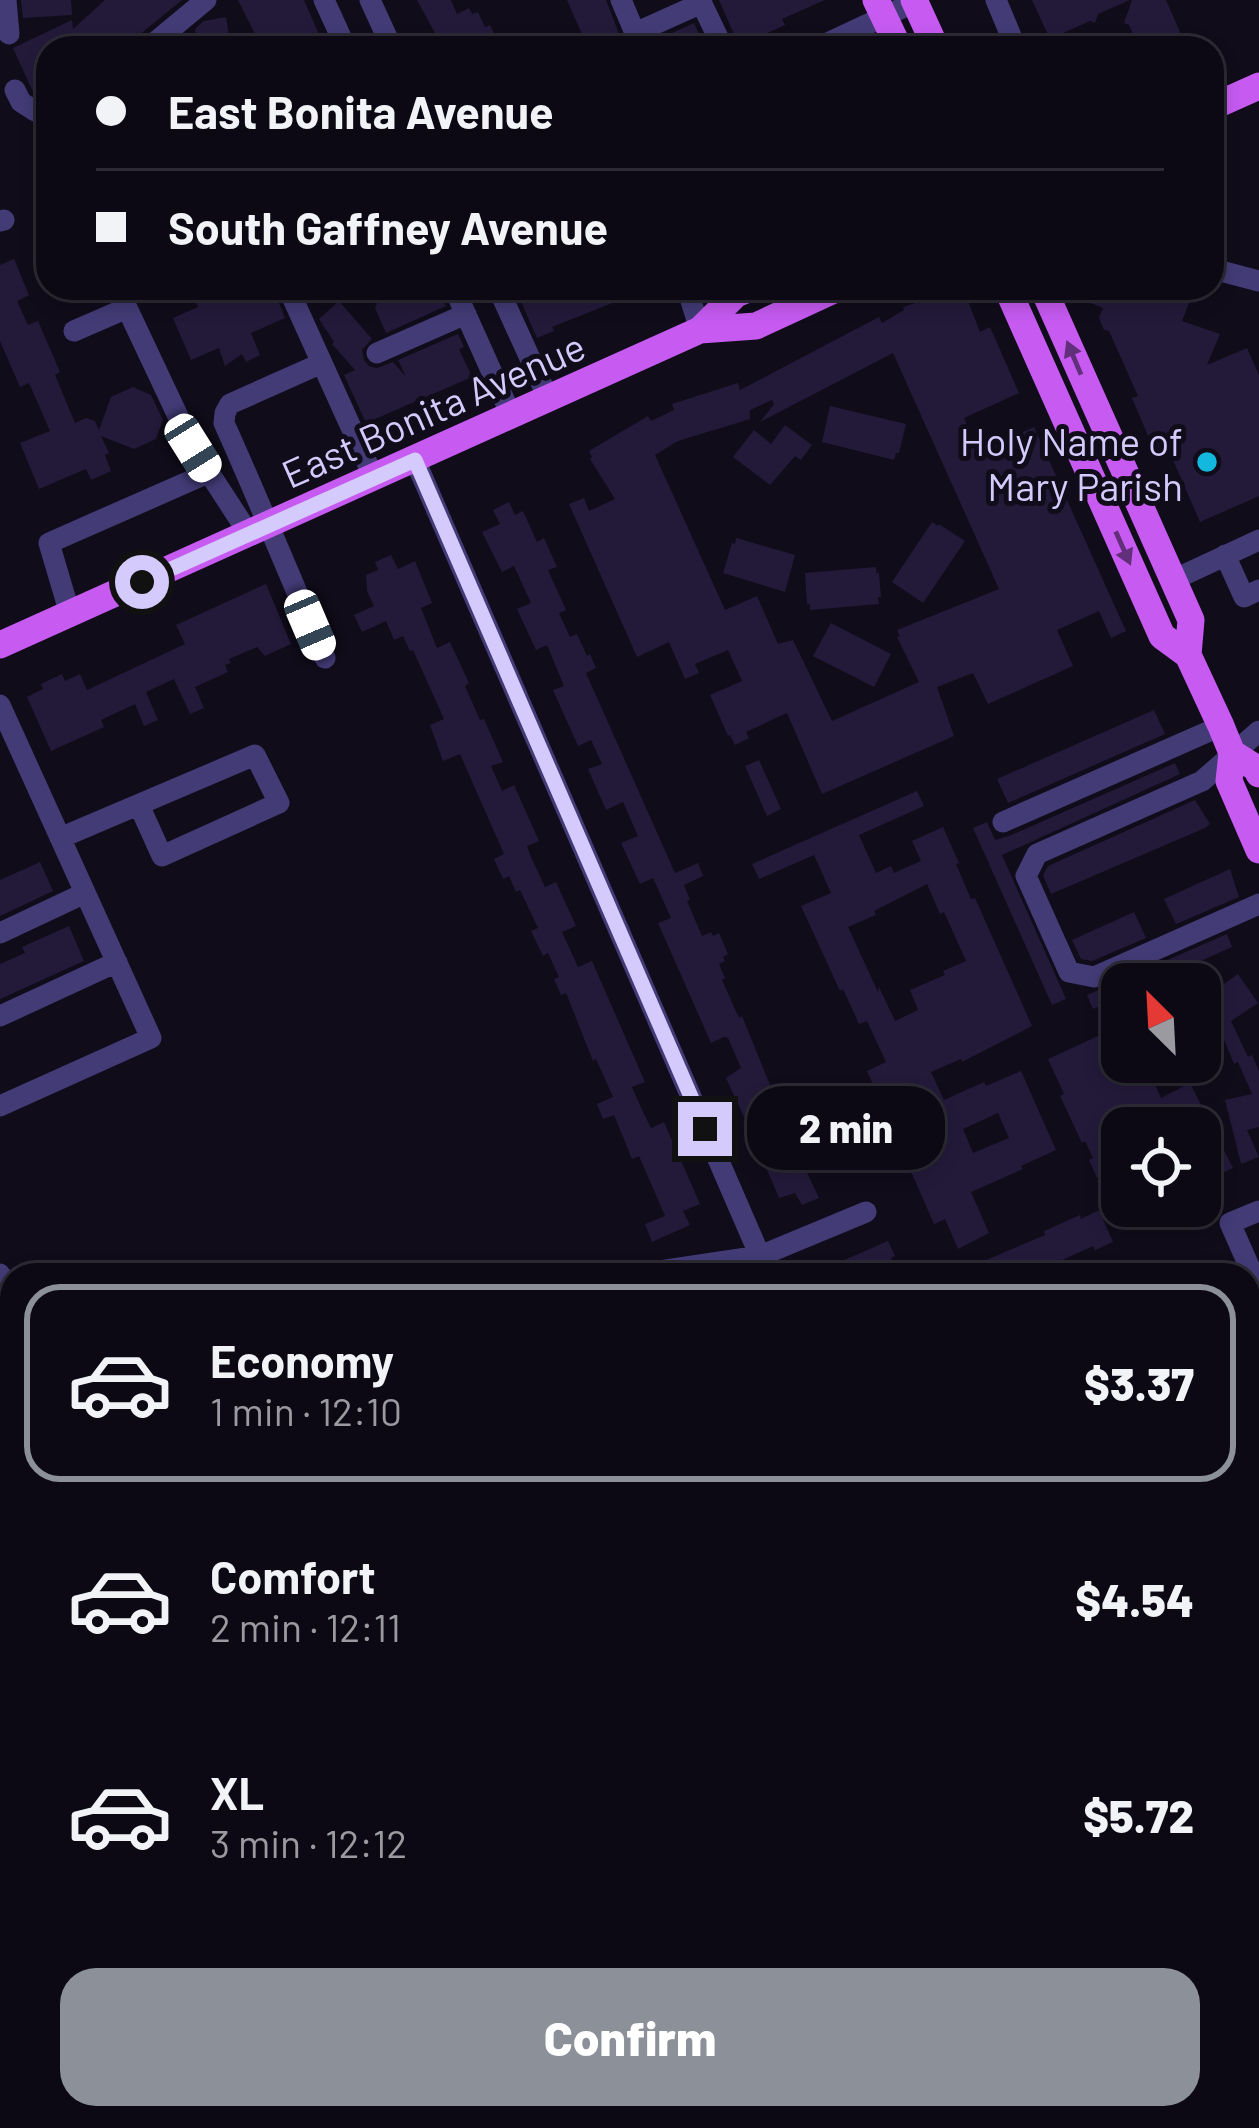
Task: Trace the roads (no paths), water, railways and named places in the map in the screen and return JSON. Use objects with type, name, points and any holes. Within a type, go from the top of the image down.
[{"type":"main road","points":[[915,1],[931,36]]},
{"type":"main road","points":[[880,8],[893,36]]},
{"type":"main road","points":[[1224,101],[1259,86]]},
{"type":"main road","name":"East Bonita Avenue","points":[[0,645],[700,330],[730,300]]},
{"type":"main road","name":"East Bonita Avenue","points":[[700,330],[756,326],[812,300]]},
{"type":"main road","points":[[1012,300],[1162,636],[1188,655],[1221,726],[1246,750],[1259,774]]},
{"type":"main road","points":[[1048,300],[1191,620],[1188,655]]},
{"type":"main road","points":[[1246,750],[1229,781],[1259,850]]},
{"type":"street","points":[[6,0],[9,34]]},
{"type":"street","points":[[162,36],[206,0]]},
{"type":"street","points":[[324,0],[340,36]]},
{"type":"street","points":[[370,0],[386,36]]},
{"type":"street","points":[[621,0],[635,33],[701,1],[717,36]]},
{"type":"street","points":[[995,0],[1008,36]]},
{"type":"street","points":[[850,36],[880,8],[915,1]]},
{"type":"street","points":[[16,90],[21,103],[36,110]]},
{"type":"street","points":[[1224,272],[1259,281]]},
{"type":"street","points":[[293,300],[374,478]]},
{"type":"street","points":[[460,300],[512,416]]},
{"type":"street","points":[[510,300],[549,400]]},
{"type":"street","points":[[691,300],[700,330]]},
{"type":"street","points":[[74,332],[127,308],[208,473],[260,529]]},
{"type":"street","points":[[377,353],[466,314]]},
{"type":"street","points":[[322,363],[230,404],[224,423],[260,529],[325,658]]},
{"type":"street","points":[[415,460],[760,1256]]},
{"type":"street","points":[[70,614],[50,543],[208,473]]},
{"type":"street","points":[[1173,580],[1259,539]]},
{"type":"street","points":[[1225,555],[1244,597],[1259,590]]},
{"type":"street","points":[[0,1106],[151,1038],[1,710]]},
{"type":"street","points":[[1003,822],[1221,726]]},
{"type":"street","points":[[1259,731],[1246,750],[1202,781],[1036,854],[1026,876],[1069,972],[1094,977],[1259,904]]},
{"type":"street","points":[[60,838],[255,755],[279,803],[162,856],[139,805]]},
{"type":"street","points":[[0,933],[85,893]]},
{"type":"street","points":[[0,1016],[116,962]]},
{"type":"street","points":[[1248,1263],[1230,1223],[1259,1211]]},
{"type":"street","points":[[713,1263],[760,1256],[866,1212]]},
{"type":"place","name":"Holy Name of Mary Parish","points":[[1207,462]]}]
